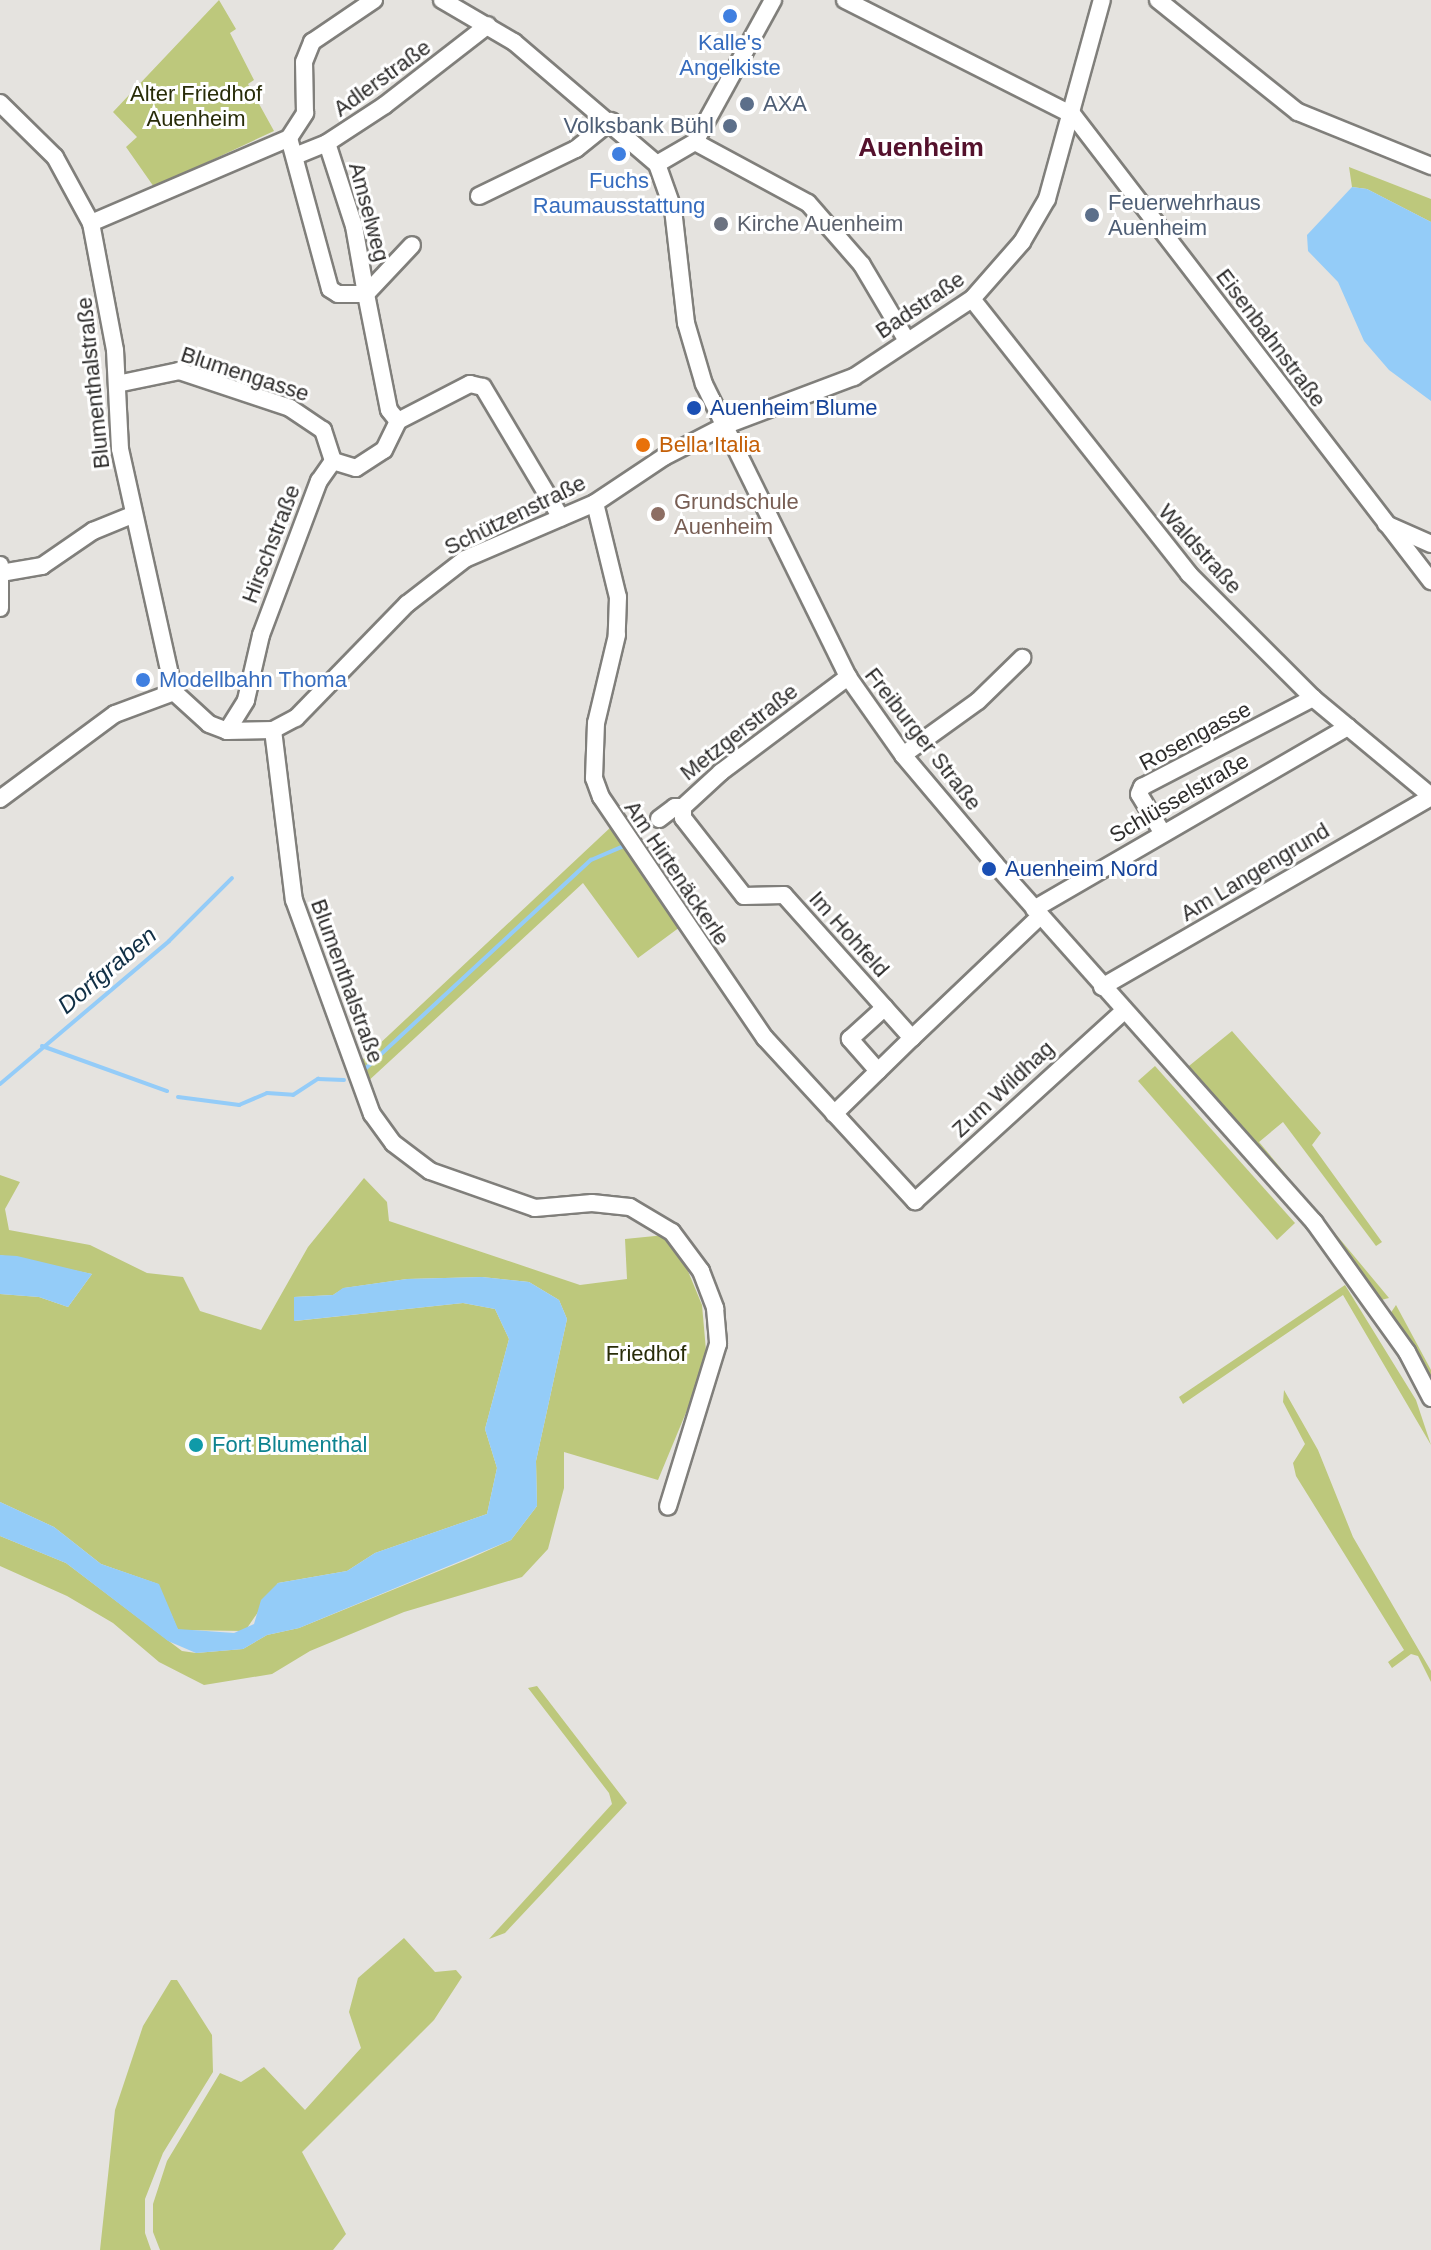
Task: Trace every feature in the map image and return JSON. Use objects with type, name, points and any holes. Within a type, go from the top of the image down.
[{"type":"street","points":[[91,223],[289,138],[305,113],[304,62],[312,42],[374,0]]},
{"type":"street","name":"Freiburger Straße","points":[[442,0],[488,25],[611,121],[657,164],[673,209],[691,346],[724,426],[848,677],[903,755],[1037,912],[1314,1222],[1407,1352],[1431,1398]]},
{"type":"street","points":[[657,164],[695,142],[773,0]]},
{"type":"street","name":"Eisenbahnstraße","points":[[845,0],[1073,115],[1431,581]]},
{"type":"street","name":"Badstraße","points":[[724,426],[854,377],[906,339],[972,299],[1035,222],[1073,115],[1102,0]]},
{"type":"street","points":[[1158,0],[1298,112],[1431,166]]},
{"type":"street","name":"Adlerstraße","points":[[295,156],[327,143],[488,25]]},
{"type":"street","name":"Blumenthalstraße","points":[[0,103],[55,157],[91,223],[117,384],[120,449],[132,515],[174,692]]},
{"type":"street","points":[[479,196],[576,149],[611,121]]},
{"type":"street","points":[[289,138],[330,289],[338,294],[366,294],[412,245]]},
{"type":"street","points":[[695,142],[808,203],[862,265],[906,339]]},
{"type":"street","name":"Amselweg","points":[[327,143],[354,226],[380,386],[398,421]]},
{"type":"street","name":"Waldstraße","points":[[972,299],[1177,561],[1313,698],[1431,796]]},
{"type":"street","name":"Blumengasse","points":[[117,384],[179,371],[290,408],[323,430],[333,461]]},
{"type":"street","points":[[333,461],[356,468],[392,441],[398,421],[470,384],[483,387],[561,518]]},
{"type":"street","name":"Schützenstraße","points":[[273,730],[307,707],[424,588],[465,559],[595,503],[664,457],[724,426]]},
{"type":"street","name":"Hirschstraße","points":[[227,731],[246,700],[261,635],[319,481],[333,461]]},
{"type":"street","name":"Am Hirtenäckerle","points":[[595,503],[618,597],[617,635],[596,723],[594,778],[601,797],[730,992],[834,1114],[915,1201]]},
{"type":"street","points":[[1,573],[42,566],[93,531],[132,515]]},
{"type":"street","name":"Eisenbahnstraße","points":[[1386,524],[1431,544]]},
{"type":"street","points":[[0,564],[0,608]]},
{"type":"street","points":[[903,755],[978,701],[1022,658]]},
{"type":"street","name":"Metzgerstraße","points":[[659,819],[675,807],[683,807],[710,780],[848,677]]},
{"type":"street","points":[[0,799],[115,714],[174,692],[196,716],[227,731],[273,730]]},
{"type":"street","name":"Rosengasse","points":[[1162,832],[1139,794],[1142,787],[1313,698]]},
{"type":"street","name":"Schlüsselstraße","points":[[1037,912],[1162,832],[1348,727]]},
{"type":"street","name":"Blumenthalstraße","points":[[273,730],[294,900],[372,1114],[393,1143],[430,1171],[535,1208],[592,1203],[630,1207],[672,1232],[701,1271],[715,1308],[718,1344],[668,1507]]},
{"type":"street","name":"Am Langengrund","points":[[1102,987],[1431,796]]},
{"type":"street","name":"Im Hohfeld","points":[[683,807],[683,818],[744,896],[784,895],[912,1038]]},
{"type":"street","points":[[834,1114],[1037,912]]},
{"type":"street","name":"Im Hohfeld","points":[[878,1071],[850,1039],[885,1007]]},
{"type":"street","name":"Zum Wildhag","points":[[915,1201],[1124,1011]]},
{"type":"green space","name":"Alter Friedhof Auenheim","points":[[219,0],[236,29],[230,33],[254,80],[248,84],[274,131],[154,187],[126,147],[137,137],[113,112]]},
{"type":"green space","points":[[1349,167],[1431,199],[1431,222],[1367,189],[1352,187]]},
{"type":"green space","points":[[612,826],[680,927],[638,958],[583,883],[365,1084],[359,1063]]},
{"type":"green space","points":[[1232,1031],[1321,1133],[1312,1145],[1382,1242],[1376,1246],[1283,1122],[1259,1142],[1389,1298],[1381,1300],[1307,1204],[1184,1070]]},
{"type":"green space","points":[[1155,1066],[1295,1223],[1277,1240],[1138,1081]]},
{"type":"green space","points":[[1162,1067],[1305,1221],[1340,1268],[1295,1214]]},
{"type":"green space","name":"Friedhof","points":[[0,1175],[20,1182],[5,1209],[9,1230],[90,1245],[147,1273],[183,1277],[200,1311],[261,1330],[308,1247],[364,1178],[387,1202],[389,1221],[580,1285],[627,1279],[625,1239],[665,1235],[683,1259],[702,1305],[707,1362],[658,1480],[564,1452],[564,1488],[548,1549],[522,1577],[404,1612],[310,1651],[272,1674],[204,1685],[159,1662],[113,1623],[67,1596],[0,1566],[0,1536],[66,1563],[182,1651],[196,1653],[243,1649],[267,1635],[299,1628],[511,1540],[537,1506],[536,1461],[567,1319],[559,1300],[529,1282],[482,1277],[407,1279],[344,1288],[333,1295],[294,1297],[295,1321],[463,1303],[495,1309],[509,1339],[485,1429],[497,1468],[487,1514],[375,1553],[347,1571],[278,1583],[245,1631],[178,1630],[158,1584],[101,1564],[54,1527],[0,1502],[0,1294],[39,1297],[68,1307],[92,1274],[0,1255]]},
{"type":"green space","points":[[1345,1285],[1416,1400],[1431,1445],[1343,1295],[1183,1404],[1179,1397]]},
{"type":"green space","points":[[1396,1305],[1431,1370],[1431,1383],[1390,1314]]},
{"type":"green space","points":[[1284,1390],[1318,1450],[1353,1537],[1431,1671],[1431,1682],[1418,1656],[1411,1654],[1392,1668],[1388,1662],[1404,1650],[1296,1476],[1293,1463],[1305,1444],[1283,1402]]},
{"type":"green space","points":[[537,1686],[627,1803],[505,1933],[489,1939],[612,1804],[609,1793],[528,1688]]},
{"type":"green space","points":[[404,1938],[435,1972],[456,1970],[462,1977],[434,2020],[302,2152],[346,2234],[333,2250],[160,2250],[153,2232],[153,2204],[167,2161],[220,2073],[241,2082],[264,2067],[305,2110],[361,2048],[349,2012],[358,1978]]},
{"type":"green space","points":[[171,1980],[177,1980],[212,2035],[213,2072],[163,2153],[145,2199],[145,2233],[151,2250],[100,2250],[115,2110],[143,2026]]},
{"type":"water","points":[[1352,187],[1367,189],[1431,222],[1431,401],[1389,370],[1364,341],[1338,282],[1308,251],[1307,235]]},
{"type":"water","points":[[0,1255],[17,1256],[92,1274],[68,1307],[39,1297],[0,1294]]},
{"type":"water","points":[[482,1277],[529,1282],[559,1300],[567,1319],[536,1461],[537,1506],[511,1540],[299,1628],[267,1635],[243,1649],[196,1653],[168,1641],[66,1563],[0,1536],[0,1502],[54,1527],[101,1564],[159,1584],[178,1629],[234,1633],[254,1624],[261,1600],[278,1583],[347,1571],[375,1553],[487,1514],[497,1468],[485,1429],[509,1339],[495,1309],[463,1303],[294,1321],[294,1297],[333,1295],[343,1288],[407,1279]]},
{"type":"waterway","points":[[365,1069],[591,860],[622,847]]},
{"type":"waterway","name":"Dorfgraben","points":[[0,1084],[169,941],[232,878]]},
{"type":"waterway","points":[[42,1046],[167,1091]]},
{"type":"waterway","points":[[178,1097],[239,1105],[267,1093],[293,1095],[318,1079],[344,1080]]},
{"type":"place","name":"Kalle's Angelkiste","points":[[730,16]]},
{"type":"place","name":"AXA","points":[[747,104]]},
{"type":"place","name":"Volksbank Bühl","points":[[730,126]]},
{"type":"place","name":"Fuchs Raumausstattung","points":[[619,154]]},
{"type":"place","name":"Feuerwehrhaus Auenheim","points":[[1092,215]]},
{"type":"place","name":"Kirche Auenheim","points":[[721,224]]},
{"type":"place","name":"Auenheim Blume","points":[[694,408]]},
{"type":"place","name":"Bella Italia","points":[[643,445]]},
{"type":"place","name":"Grundschule Auenheim","points":[[658,514]]},
{"type":"place","name":"Modellbahn Thoma","points":[[143,680]]},
{"type":"place","name":"Auenheim Nord","points":[[989,869]]},
{"type":"place","name":"Fort Blumenthal","points":[[196,1445]]},
{"type":"district","name":"Auenheim","points":[[921,148]]}]
